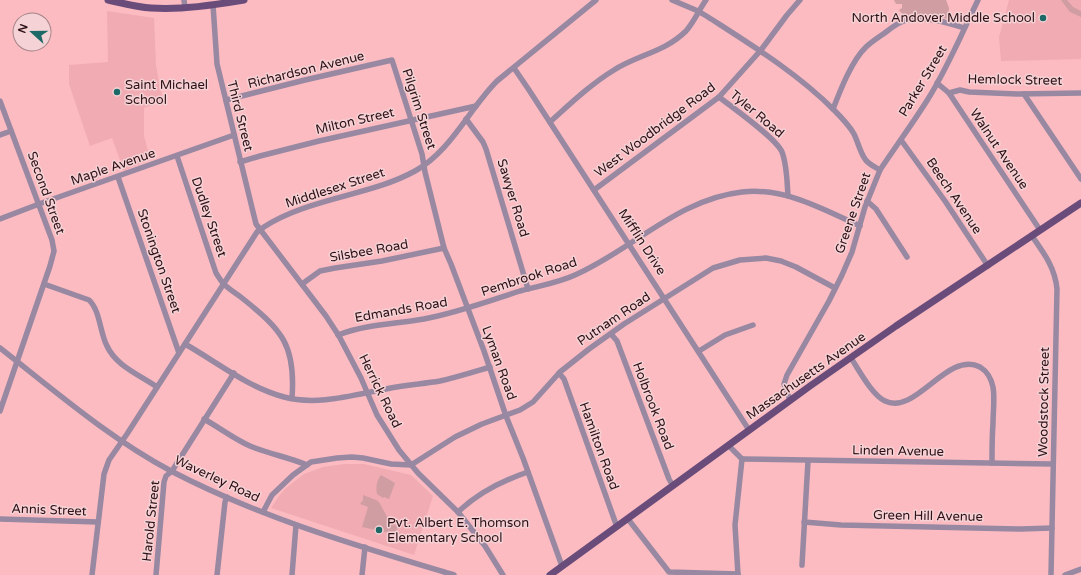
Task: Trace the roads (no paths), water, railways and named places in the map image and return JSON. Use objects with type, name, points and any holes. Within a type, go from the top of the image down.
[{"type":"main road","points":[[108,0],[151,8],[184,3],[213,5],[244,0]]},
{"type":"main road","name":"Massachusetts Avenue","points":[[550,575],[729,446],[790,400],[896,326],[1081,203]]},
{"type":"street","name":"Middlesex Street","points":[[92,575],[102,486],[109,460],[252,239],[260,230],[276,220],[296,211],[333,198],[392,181],[424,165],[442,149],[488,91],[596,0]]},
{"type":"street","name":"Greene Street","points":[[672,0],[698,11],[761,50],[803,82],[833,109],[852,130],[865,159],[880,170],[867,201],[852,252],[835,288],[787,375],[784,384],[790,400]]},
{"type":"street","points":[[550,122],[588,89],[615,69],[671,42],[686,30],[706,0]]},
{"type":"street","name":"West Woodbridge Road","points":[[594,190],[719,97],[761,50],[786,15],[800,0]]},
{"type":"street","name":"Parker Street","points":[[880,170],[937,83],[956,49],[964,28],[978,0]]},
{"type":"street","name":"Third Street","points":[[213,5],[216,62],[254,217],[260,230]]},
{"type":"street","points":[[833,109],[846,78],[862,50],[895,26],[905,21],[927,19],[941,21],[964,28]]},
{"type":"street","name":"Richardson Avenue","points":[[226,100],[392,60]]},
{"type":"street","name":"Pilgrim Street","points":[[392,60],[422,154],[424,165]]},
{"type":"street","name":"Mifflin Drive","points":[[514,68],[749,430]]},
{"type":"street","name":"Walnut Avenue","points":[[937,83],[949,93],[1040,230]]},
{"type":"street","name":"Hemlock Street","points":[[949,93],[960,90],[969,92],[1024,94],[1081,93]]},
{"type":"street","points":[[1024,94],[1081,178]]},
{"type":"street","name":"Tyler Road","points":[[719,97],[778,145],[782,151],[784,159],[788,196]]},
{"type":"street","name":"Second Street","points":[[0,101],[39,204],[54,251],[18,362],[0,411]]},
{"type":"street","name":"Milton Street","points":[[240,162],[312,143],[476,106]]},
{"type":"street","name":"Sawyer Road","points":[[466,119],[483,142],[486,150],[528,289]]},
{"type":"street","points":[[0,135],[12,131]]},
{"type":"street","name":"Maple Avenue","points":[[0,219],[234,136]]},
{"type":"street","name":"Beech Avenue","points":[[901,140],[945,201],[988,266]]},
{"type":"street","name":"Dudley Street","points":[[177,156],[216,273],[223,284]]},
{"type":"street","name":"Lyman Road","points":[[424,165],[444,248],[490,367],[506,416],[562,566]]},
{"type":"street","name":"Stonington Street","points":[[118,177],[179,353]]},
{"type":"street","name":"Pembrook Road","points":[[468,308],[574,276],[595,265],[678,214],[721,195],[744,192],[771,193],[788,196],[812,204],[860,226]]},
{"type":"street","points":[[867,201],[876,209],[907,257]]},
{"type":"street","name":"Herrick Road","points":[[260,230],[302,284],[338,335],[355,365],[384,427],[399,450],[411,465],[458,512],[485,546],[503,575]]},
{"type":"street","name":"Woodstock Street","points":[[1032,236],[1049,261],[1056,281],[1057,302],[1053,464],[1054,494],[1051,575]]},
{"type":"street","name":"Silsbee Road","points":[[302,284],[320,271],[382,261],[444,248]]},
{"type":"street","name":"Putnam Road","points":[[411,465],[455,437],[482,424],[520,410],[533,402],[559,373],[589,349],[624,324],[713,268],[749,258],[766,258],[781,261],[796,267],[835,288]]},
{"type":"street","points":[[44,284],[90,300],[96,310],[106,346],[112,356],[157,386]]},
{"type":"street","points":[[223,284],[266,318],[282,336],[290,356],[292,398]]},
{"type":"street","name":"Edmands Road","points":[[338,335],[371,326],[426,319],[468,308]]},
{"type":"street","points":[[699,351],[725,335],[753,325]]},
{"type":"street","name":"Holbrook Road","points":[[611,334],[617,341],[669,479],[673,486]]},
{"type":"street","points":[[185,344],[256,387],[283,397],[292,398],[323,400],[441,381],[490,367]]},
{"type":"street","name":"Waverley Road","points":[[0,348],[72,405],[122,441],[172,471],[227,497],[296,525],[454,575]]},
{"type":"street","points":[[851,358],[872,389],[883,400],[891,403],[908,400],[954,368],[971,363],[984,369],[989,375],[994,389],[992,463]]},
{"type":"street","name":"Harold Street","points":[[156,575],[164,482],[166,476],[172,471],[234,373]]},
{"type":"street","name":"Hamilton Road","points":[[559,373],[564,379],[617,527]]},
{"type":"street","points":[[204,419],[250,446],[268,453],[291,458],[307,465]]},
{"type":"street","points":[[628,519],[669,574],[738,574],[735,525],[742,459],[729,446]]},
{"type":"street","points":[[263,512],[272,495],[293,475],[311,462],[352,457],[391,464],[411,465]]},
{"type":"street","name":"Linden Avenue","points":[[742,459],[1053,464]]},
{"type":"street","points":[[802,565],[808,461]]},
{"type":"street","points":[[458,512],[486,490],[499,483],[528,472]]},
{"type":"street","points":[[217,575],[225,502],[227,497]]},
{"type":"street","name":"Annis Street","points":[[0,520],[98,522]]},
{"type":"street","name":"Green Hill Avenue","points":[[804,522],[841,525],[1021,529],[1052,528]]},
{"type":"street","points":[[292,575],[296,525]]},
{"type":"street","points":[[362,575],[365,547]]},
{"type":"street","points":[[1065,575],[1081,569]]},
{"type":"place","name":"North Andover Middle School","points":[[1043,18]]},
{"type":"place","name":"Saint Michael School","points":[[117,92]]},
{"type":"place","name":"Pvt. Albert E. Thomson Elementary School","points":[[379,530]]}]
